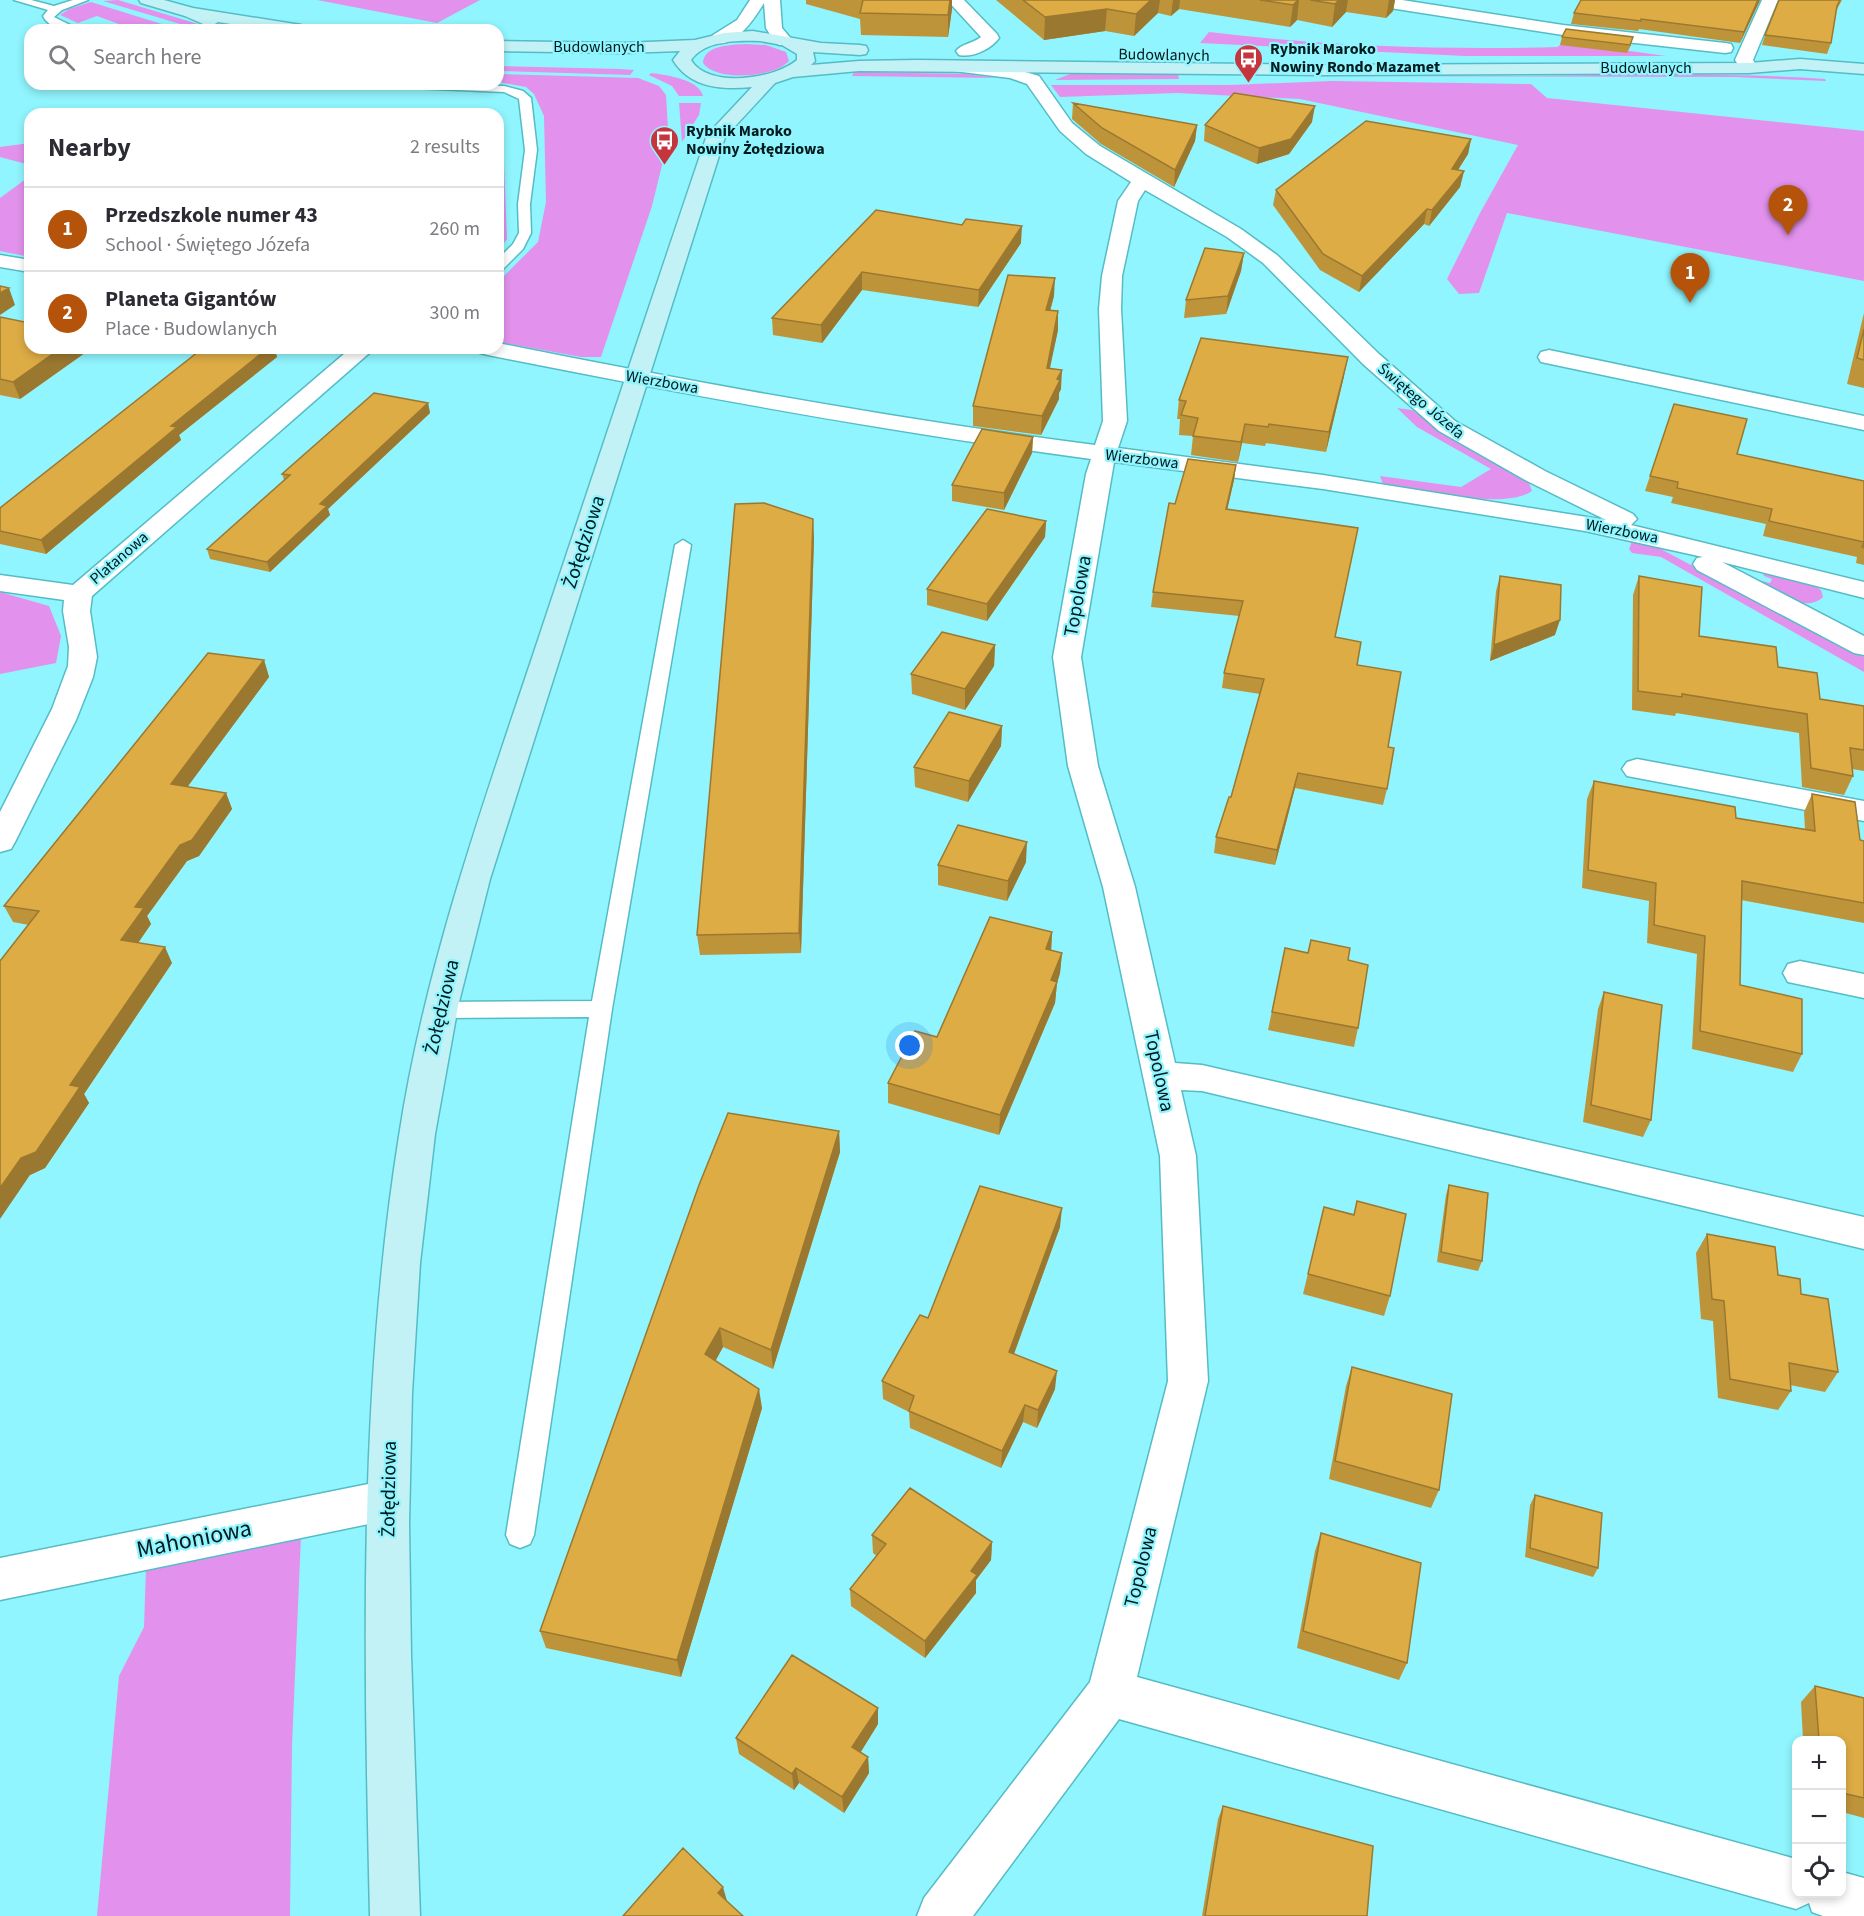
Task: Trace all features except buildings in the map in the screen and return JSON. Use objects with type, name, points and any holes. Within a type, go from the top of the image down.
[{"type":"street","points":[[147,0],[191,13],[262,24]]},
{"type":"street","points":[[719,39],[743,23],[758,0]]},
{"type":"street","points":[[772,0],[775,33],[785,41],[800,47],[807,55],[805,64],[794,72]]},
{"type":"street","points":[[955,0],[991,38],[981,46],[965,51]]},
{"type":"street","points":[[1371,0],[1526,24],[1725,48]]},
{"type":"street","points":[[1749,68],[1744,60],[1770,0]]},
{"type":"street","points":[[1526,24],[1536,8]]},
{"type":"street","points":[[191,13],[215,24]]},
{"type":"street","name":"Budowlanych","points":[[504,46],[624,48],[699,45],[719,39],[753,36],[838,49],[1440,62],[1543,68]]},
{"type":"street","points":[[690,72],[684,67],[682,60],[686,54],[699,45]]},
{"type":"street","name":"Budowlanych","points":[[504,61],[633,65]]},
{"type":"street","name":"Budowlanych","points":[[667,69],[690,72],[712,80],[740,83],[768,80],[794,72],[870,66],[944,65],[1324,70],[1749,68],[1800,64],[1864,69]]},
{"type":"street","points":[[944,65],[1012,73],[1033,80],[1063,66]]},
{"type":"street","name":"Budowlanych","points":[[1749,68],[1864,79]]},
{"type":"street","name":"Żołędziowa","points":[[395,1916],[388,1665],[388,1500],[392,1387],[401,1258],[414,1148],[440,1010],[474,879],[637,378],[712,117],[712,80]]},
{"type":"street","name":"Żołędziowa","points":[[712,117],[738,114],[768,80]]},
{"type":"street","name":"Świętego Józefa","points":[[1033,80],[1044,99],[1078,138],[1114,164],[1234,233],[1263,253],[1371,359],[1447,426],[1557,487],[1666,540],[1726,576],[1864,647]]},
{"type":"street","name":"Topolowa","points":[[942,1916],[1110,1692],[1188,1381],[1178,1156],[1119,887],[1083,766],[1067,657],[1098,474],[1106,455],[1115,421],[1111,287],[1128,201],[1142,180]]},
{"type":"street","points":[[0,261],[24,265]]},
{"type":"street","name":"Wierzbowa","points":[[504,351],[637,378],[948,432],[1106,455],[1323,482],[1526,514],[1666,540],[1860,589]]},
{"type":"street","name":"Platanowa","points":[[0,842],[69,705],[78,681],[83,662],[76,603],[80,593],[357,354]]},
{"type":"street","points":[[1549,357],[1864,423]]},
{"type":"street","points":[[1526,514],[1557,487]]},
{"type":"street","points":[[0,583],[44,591],[80,593]]},
{"type":"street","points":[[1822,626],[1860,589]]},
{"type":"street","points":[[1637,769],[1864,810]]},
{"type":"street","points":[[1800,973],[1864,986]]},
{"type":"street","points":[[1160,1075],[1202,1078],[1864,1233]]},
{"type":"street","name":"Mahoniowa","points":[[0,1579],[388,1500]]},
{"type":"street","points":[[1110,1692],[1792,1883]]},
{"type":"street","points":[[1846,1898],[1864,1903]]},
{"type":"lane","points":[[19,0],[55,9]]},
{"type":"lane","points":[[61,24],[49,19],[48,16],[55,9],[83,0]]},
{"type":"lane","points":[[504,89],[519,93],[525,98],[531,150],[524,204],[525,233],[518,246],[504,260]]},
{"type":"lane","points":[[520,1535],[601,1010],[683,545]]},
{"type":"lane","points":[[440,1010],[601,1010]]},
{"type":"shaded area","points":[[118,0],[198,24],[180,24],[103,1]]},
{"type":"shaded area","points":[[317,0],[480,0],[437,23]]},
{"type":"shaded area","points":[[91,2],[162,24],[119,24],[97,16],[78,23],[60,15],[69,9]]},
{"type":"shaded area","points":[[1209,32],[1339,44],[1426,47],[1557,47],[1565,42],[1666,56],[1464,56],[1200,43]]},
{"type":"shaded area","points":[[745,44],[766,45],[786,52],[789,61],[782,67],[771,71],[745,76],[720,73],[703,63],[705,57],[713,49]]},
{"type":"shaded area","points":[[504,66],[634,70],[630,75],[504,71]]},
{"type":"shaded area","points":[[1100,69],[1178,74],[1179,79],[1055,80],[1075,72]]},
{"type":"shaded area","points":[[854,72],[966,74],[996,78],[852,76]]},
{"type":"shaded area","points":[[651,73],[689,82],[700,90],[703,96],[679,96],[672,86],[649,75]]},
{"type":"shaded area","points":[[504,74],[638,78],[659,86],[666,95],[668,128],[665,153],[652,206],[601,357],[581,357],[504,343],[504,276],[538,242],[546,202],[544,116],[534,94],[526,87],[504,83]]},
{"type":"shaded area","points":[[1307,74],[1495,76],[1710,75],[1787,77],[1825,79],[1826,81],[1734,77],[1309,76]]},
{"type":"shaded area","points":[[1332,81],[1531,84],[1547,98],[1864,131],[1864,281],[1507,213],[1479,293],[1459,294],[1447,279],[1518,145],[1300,99],[1177,93],[1060,97],[1051,85],[1229,85]]},
{"type":"shaded area","points":[[679,103],[701,103],[699,115],[682,142]]},
{"type":"shaded area","points":[[24,144],[24,163],[0,157],[0,147]]},
{"type":"shaded area","points":[[504,163],[507,239],[504,243]]},
{"type":"shaded area","points":[[24,180],[24,256],[0,251],[0,198]]},
{"type":"shaded area","points":[[1397,408],[1412,410],[1455,441],[1529,483],[1532,491],[1519,497],[1482,499],[1383,484],[1380,476],[1461,487],[1491,469],[1417,427]]},
{"type":"shaded area","points":[[1633,539],[1657,547],[1864,657],[1864,672],[1661,557],[1632,553],[1629,549]]},
{"type":"shaded area","points":[[1763,573],[1814,585],[1821,590],[1823,597],[1816,602],[1808,603],[1790,600],[1758,584],[1762,581],[1770,583],[1772,579],[1764,576]]},
{"type":"shaded area","points":[[0,592],[49,606],[61,636],[56,663],[0,674]]},
{"type":"shaded area","points":[[301,1536],[292,1745],[290,1916],[97,1916],[119,1676],[144,1627],[146,1568]]},
{"type":"place","name":"Rybnik Maroko Nowiny Rondo Mazamet","points":[[1249,84]]},
{"type":"place","name":"Rybnik Maroko Nowiny Żołędziowa","points":[[665,166]]},
{"type":"place","name":"Planeta Gigantów","points":[[1788,235]]},
{"type":"place","name":"Przedszkole numer 43","points":[[1690,303]]}]
